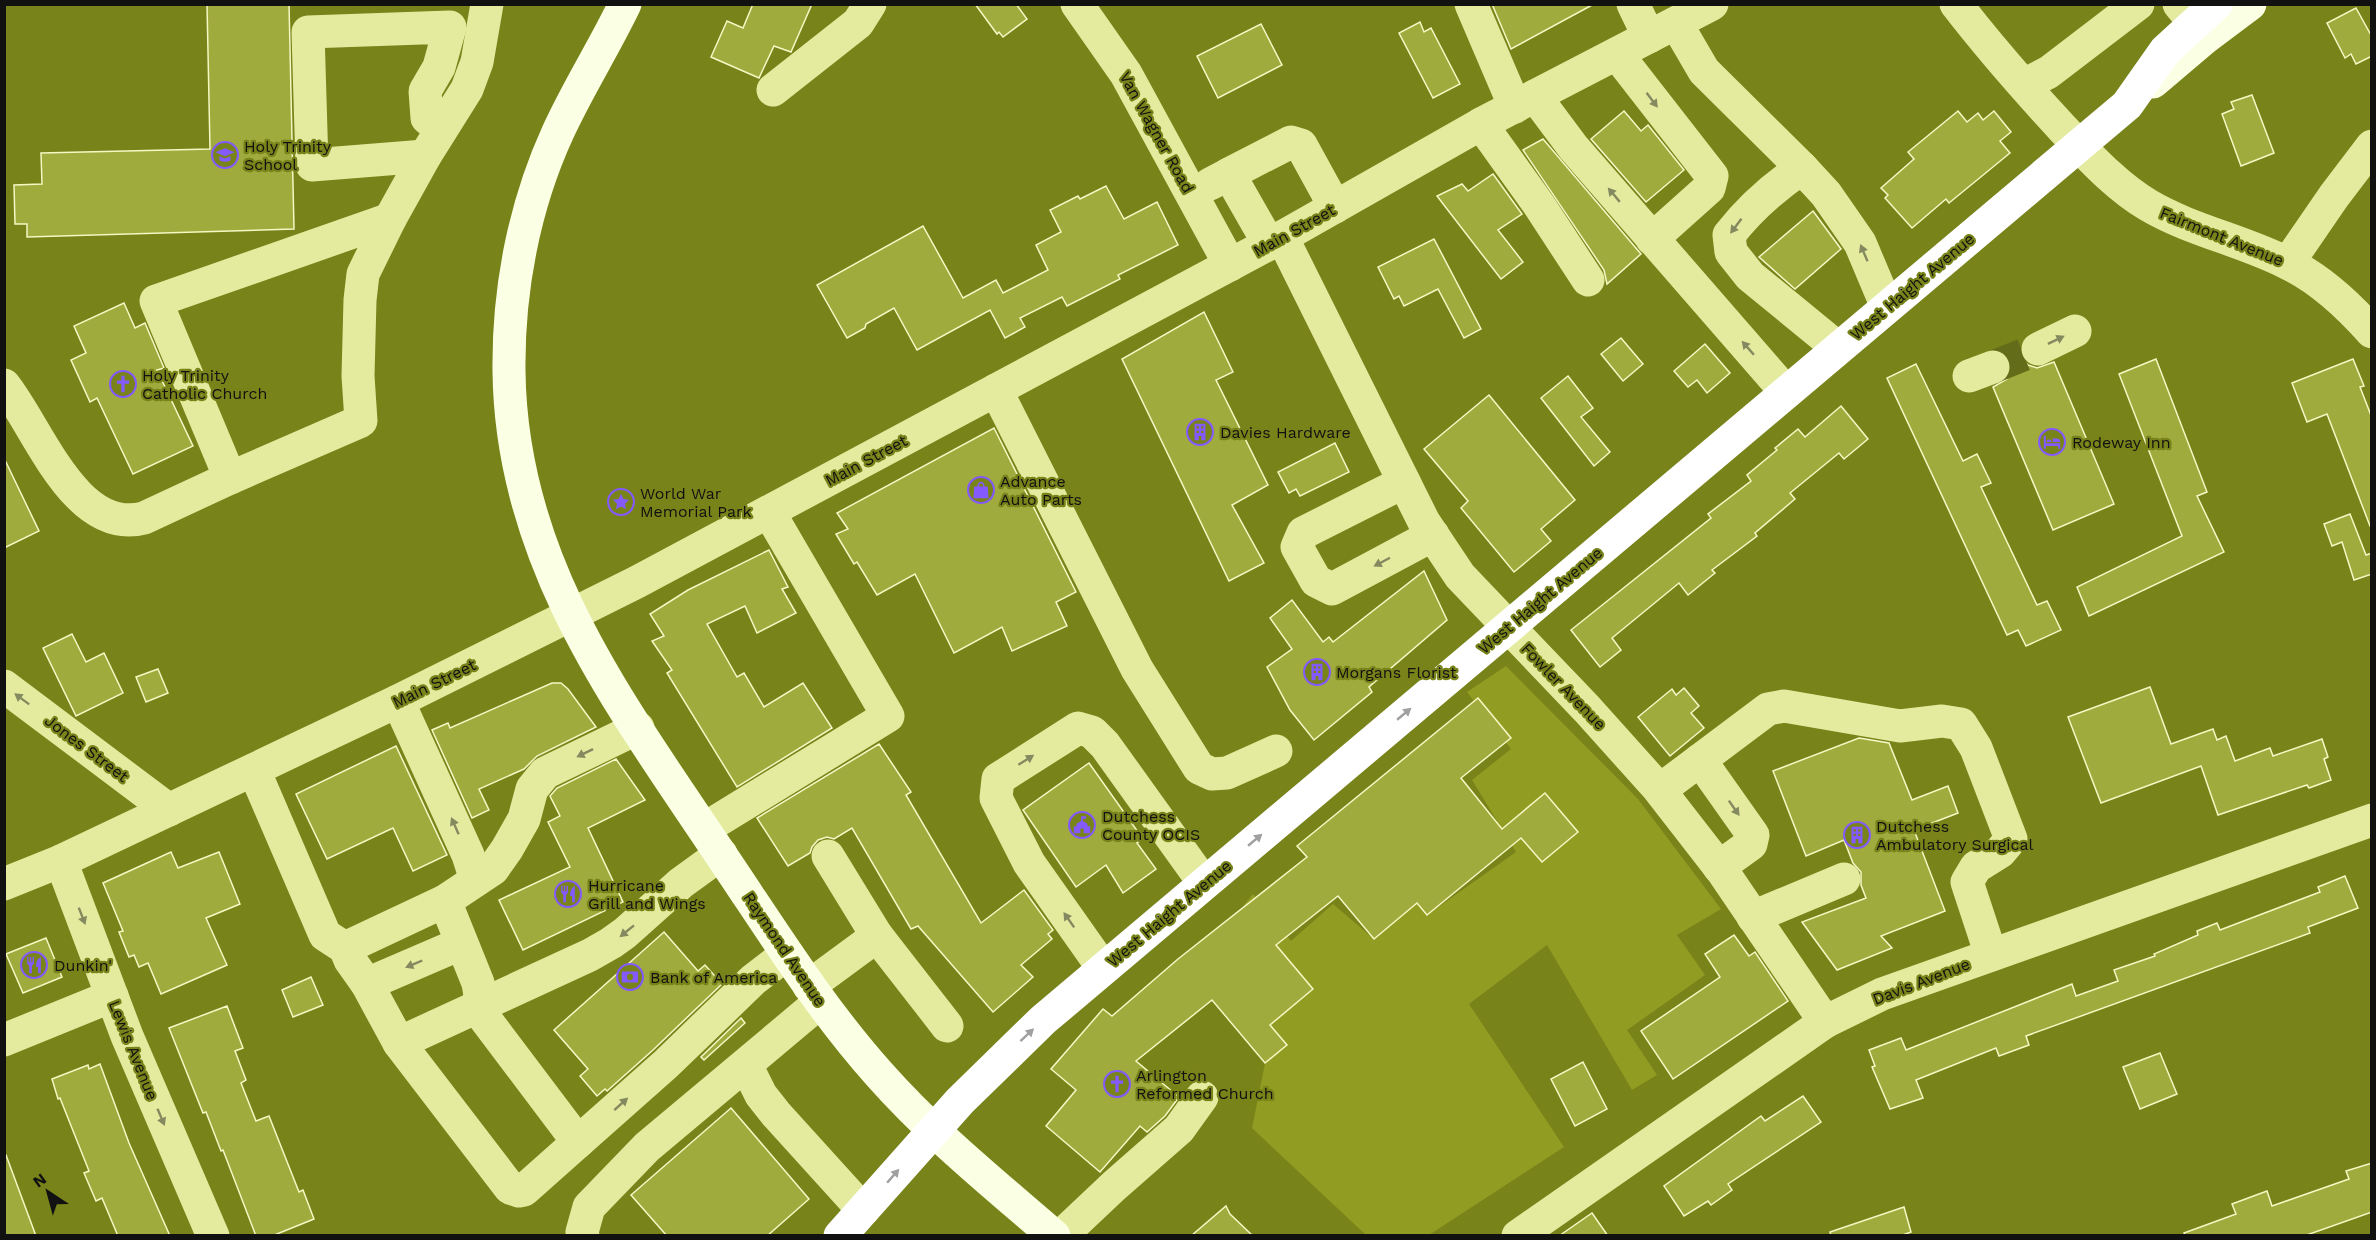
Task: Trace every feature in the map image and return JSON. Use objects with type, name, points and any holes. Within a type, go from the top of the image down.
[{"type":"highway","name":"West Haight Avenue","points":[[840,1236],[934,1130],[1008,1052],[1103,968],[2127,105],[2165,51],[2198,17]]},
{"type":"main road","name":"Raymond Avenue","points":[[625,4],[571,104],[544,168],[522,239],[511,325],[510,404],[516,460],[530,516],[543,554],[570,616],[595,660],[712,842],[815,994],[874,1069],[934,1130],[1054,1236]]},
{"type":"main road","points":[[2198,17],[2250,4]]},
{"type":"street","points":[[4,385],[62,476],[91,507],[101,514],[130,522],[144,518],[361,421],[358,365],[363,274],[390,219],[467,89],[477,62],[487,4]]},
{"type":"street","points":[[773,90],[858,23],[870,4]]},
{"type":"street","name":"Van Wagner Road","points":[[1077,4],[1126,74],[1230,265]]},
{"type":"street","points":[[1471,4],[1525,101],[1573,147],[1786,392]]},
{"type":"street","points":[[1633,4],[1663,30],[1826,194],[1860,243],[1887,307]]},
{"type":"street","name":"Main Street","points":[[4,884],[61,861],[254,770],[570,616],[1275,241],[1481,124],[1712,4]]},
{"type":"street","name":"Fairmont Avenue","points":[[1956,4],[2024,86],[2079,146],[2125,189],[2146,204],[2196,229],[2288,263],[2330,291],[2372,332]]},
{"type":"street","points":[[2024,86],[2049,72],[2138,4]]},
{"type":"street","points":[[450,27],[439,67],[425,91],[427,118],[433,143],[312,165],[308,32],[450,27]]},
{"type":"street","points":[[1617,54],[1712,176],[1709,188],[1652,239]]},
{"type":"street","points":[[1481,124],[1539,205],[1588,280]]},
{"type":"street","points":[[1191,195],[1291,141],[1301,145],[1335,207]]},
{"type":"street","points":[[2288,263],[2340,186],[2372,146]]},
{"type":"street","points":[[1802,168],[1776,186],[1742,217],[1729,235],[1731,252],[1750,276],[1838,348]]},
{"type":"street","name":"Fowler Avenue","points":[[1229,174],[1275,241],[1433,535],[1460,576],[1587,709],[1660,790],[1719,867],[1825,1022]]},
{"type":"street","points":[[230,478],[156,301],[390,219]]},
{"type":"street","points":[[2038,348],[2075,331]]},
{"type":"street","points":[[996,390],[1137,669],[1199,768],[1212,774],[1227,773],[1276,751]]},
{"type":"street","points":[[1404,482],[1303,533],[1297,547],[1316,581],[1332,589],[1433,535]]},
{"type":"street","points":[[399,1043],[590,955],[611,943],[681,882],[712,842],[888,716],[769,512]]},
{"type":"street","name":"Jones Street","points":[[4,686],[169,810]]},
{"type":"street","points":[[398,701],[468,855],[476,880]]},
{"type":"street","points":[[1660,790],[1768,709],[1784,706],[1900,726],[1942,721],[1961,724],[1976,748],[2011,839],[2000,852],[1976,867],[1967,882],[1991,955]]},
{"type":"street","points":[[345,948],[445,901],[493,869],[524,819],[532,789],[545,773],[638,728]]},
{"type":"street","points":[[1103,968],[1029,863],[996,798],[998,779],[1078,728],[1092,732],[1106,745],[1204,883]]},
{"type":"street","points":[[1700,760],[1753,835],[1751,844],[1719,867]]},
{"type":"street","points":[[254,770],[325,935],[345,948],[355,970],[367,984],[399,1043],[514,1191],[524,1190],[666,1064],[753,980],[787,954]]},
{"type":"street","name":"Davis Avenue","points":[[1518,1236],[1825,1022],[1882,994],[2372,820]]},
{"type":"street","points":[[828,856],[877,936],[947,1026]]},
{"type":"street","name":"Lewis Avenue","points":[[61,861],[111,996],[213,1236]]},
{"type":"street","points":[[1753,917],[1844,879]]},
{"type":"street","points":[[445,901],[479,989],[477,1008],[578,1142]]},
{"type":"street","points":[[583,1236],[589,1207],[647,1147],[746,1065],[815,994],[877,936]]},
{"type":"street","points":[[367,984],[460,944]]},
{"type":"street","points":[[4,1040],[111,996]]},
{"type":"street","points":[[746,1065],[761,1095],[776,1114],[862,1210]]},
{"type":"street","points":[[1061,1236],[1114,1185],[1179,1129],[1202,1097]]},
{"type":"green space","points":[[1506,666],[1638,799],[1721,909],[1677,935],[1705,975],[1627,1030],[1657,1075],[1632,1090],[1547,945],[1469,1004],[1564,1147],[1429,1235],[1367,1236],[1252,1128],[1265,1063],[1287,1045],[1270,1025],[1312,989],[1244,905],[1253,894],[1291,941],[1333,904],[1374,939],[1417,903],[1427,915],[1516,852],[1472,780],[1511,749],[1467,692]]},
{"type":"building","points":[[207,4],[289,4],[294,229],[27,237],[27,224],[15,224],[14,185],[42,184],[41,153],[210,149]]},
{"type":"building","points":[[753,4],[812,4],[791,52],[774,46],[759,78],[711,57],[727,21],[743,28]]},
{"type":"building","points":[[975,4],[1016,4],[1027,19],[1003,37],[999,32],[997,34]]},
{"type":"building","points":[[1492,4],[1594,4],[1511,49]]},
{"type":"building","points":[[2356,8],[2372,37],[2372,56],[2356,64],[2351,54],[2345,58],[2327,23]]},
{"type":"building","points":[[1420,22],[1424,32],[1431,28],[1460,84],[1433,98],[1399,33]]},
{"type":"building","points":[[1261,24],[1282,65],[1218,98],[1197,56]]},
{"type":"building","points":[[2252,95],[2274,153],[2241,166],[2222,114],[2234,109],[2231,102]]},
{"type":"building","points":[[1624,111],[1641,131],[1648,125],[1684,170],[1646,202],[1591,139]]},
{"type":"building","points":[[1958,111],[1967,122],[1978,113],[1983,120],[1994,111],[2011,132],[2000,141],[2010,153],[1949,203],[1946,199],[1912,228],[1885,198],[1888,195],[1881,188],[1914,159],[1908,152]]},
{"type":"building","points":[[1543,139],[1641,254],[1607,284],[1604,270],[1523,150]]},
{"type":"building","points":[[1493,174],[1522,214],[1498,230],[1523,262],[1501,279],[1437,196],[1462,184],[1468,191]]},
{"type":"building","points":[[1106,186],[1124,219],[1157,202],[1178,245],[1118,275],[1120,279],[1067,306],[1062,297],[1020,318],[1025,327],[1005,338],[990,310],[917,350],[894,308],[847,338],[817,285],[923,226],[963,298],[996,280],[1003,293],[1048,270],[1036,245],[1061,232],[1050,210],[1078,196],[1080,199]]},
{"type":"building","points":[[1813,211],[1841,249],[1795,289],[1759,257]]},
{"type":"building","points":[[1434,239],[1481,329],[1464,338],[1438,289],[1404,306],[1399,296],[1394,299],[1378,267]]},
{"type":"building","name":"Holy Trinity Catholic Church","points":[[124,303],[135,328],[145,323],[164,368],[157,370],[193,446],[133,474],[97,398],[90,402],[71,360],[86,353],[74,326]]},
{"type":"building","name":"Davies Hardware","points":[[1204,312],[1233,372],[1216,380],[1268,485],[1232,505],[1264,563],[1229,581],[1122,359]]},
{"type":"building","points":[[1621,338],[1643,364],[1623,381],[1601,354]]},
{"type":"building","points":[[1705,344],[1730,373],[1707,393],[1697,380],[1688,387],[1674,371]]},
{"type":"building","name":"Rodeway Inn","points":[[2019,349],[2021,358],[2028,365],[2037,368],[2054,362],[2114,504],[2053,530],[1993,387],[2007,379],[2011,371],[2011,361],[2006,354]]},
{"type":"building","points":[[2156,359],[2207,492],[2197,496],[2224,552],[2089,616],[2077,587],[2182,536],[2119,374]]},
{"type":"building","points":[[2353,359],[2364,386],[2360,387],[2372,418],[2372,526],[2370,526],[2327,414],[2307,422],[2292,383]]},
{"type":"building","points":[[1916,364],[1963,461],[1977,454],[1991,483],[1981,487],[2037,605],[2047,601],[2061,630],[2026,646],[2018,630],[2007,635],[1887,378]]},
{"type":"building","points":[[1568,376],[1593,408],[1581,417],[1610,452],[1594,466],[1541,398]]},
{"type":"building","points":[[1489,395],[1575,500],[1541,529],[1551,541],[1514,572],[1461,508],[1468,501],[1424,449]]},
{"type":"building","points":[[1841,406],[1868,439],[1844,459],[1839,453],[1790,493],[1795,499],[1755,533],[1757,536],[1712,570],[1715,573],[1688,595],[1679,583],[1612,638],[1621,650],[1600,667],[1571,630],[1711,518],[1708,514],[1751,481],[1747,475],[1777,450],[1775,448],[1798,429],[1805,437]]},
{"type":"building","points":[[994,428],[1076,592],[1056,602],[1067,626],[1012,651],[1002,627],[954,653],[915,574],[877,595],[857,562],[854,564],[836,534],[848,529],[837,513]]},
{"type":"building","points":[[1335,443],[1349,472],[1300,496],[1296,489],[1289,493],[1278,472]]},
{"type":"building","points":[[4,458],[39,531],[4,548]]},
{"type":"building","points":[[2350,514],[2366,555],[2372,553],[2372,574],[2354,580],[2342,542],[2332,546],[2324,524]]},
{"type":"building","points":[[769,550],[788,587],[782,589],[796,613],[757,633],[745,606],[707,624],[737,677],[744,673],[764,707],[803,683],[832,728],[737,787],[667,673],[672,670],[652,641],[664,636],[650,614],[688,590]]},
{"type":"building","points":[[1424,571],[1447,620],[1369,687],[1372,692],[1314,740],[1290,710],[1267,667],[1292,649],[1270,618],[1292,600],[1323,642],[1329,637],[1333,642]]},
{"type":"building","points":[[72,634],[86,662],[104,653],[123,693],[76,716],[43,648]]},
{"type":"building","points":[[158,669],[168,693],[146,702],[136,677]]},
{"type":"building","points":[[552,683],[561,683],[568,689],[596,727],[537,756],[524,769],[479,789],[489,810],[472,818],[432,730],[448,723],[450,728]]},
{"type":"building","points":[[2150,687],[2171,744],[2213,729],[2217,740],[2226,736],[2235,761],[2270,748],[2273,756],[2322,739],[2328,757],[2324,759],[2331,780],[2309,788],[2307,785],[2218,815],[2201,766],[2101,803],[2068,717]]},
{"type":"building","points":[[1684,688],[1699,706],[1691,713],[1704,728],[1670,756],[1638,717],[1672,689],[1676,695]]},
{"type":"building","points":[[1478,698],[1511,738],[1461,778],[1502,829],[1545,793],[1578,832],[1542,862],[1521,838],[1427,915],[1417,903],[1374,939],[1338,896],[1276,945],[1313,989],[1270,1025],[1287,1045],[1265,1063],[1212,1000],[1136,1061],[1179,1097],[1165,1116],[1147,1132],[1140,1126],[1100,1172],[1046,1126],[1076,1090],[1051,1069],[1103,1009],[1112,1016],[1178,959],[1307,857],[1297,846]]},
{"type":"building","name":"Dutchess Ambulatory Surgical","points":[[1859,738],[1889,743],[1912,800],[1948,786],[1958,813],[1914,830],[1945,911],[1881,936],[1892,948],[1837,970],[1802,922],[1866,898],[1861,885],[1861,872],[1853,863],[1844,840],[1806,856],[1773,771]]},
{"type":"building","points":[[879,744],[911,792],[906,795],[981,923],[1024,890],[1053,930],[1048,934],[1052,939],[1021,965],[1033,977],[993,1012],[918,926],[911,929],[852,828],[834,839],[827,837],[818,840],[810,853],[788,866],[757,818]]},
{"type":"building","points":[[396,746],[447,855],[413,871],[393,828],[327,859],[296,794]]},
{"type":"building","points":[[616,759],[645,800],[588,828],[623,902],[523,950],[499,900],[570,867],[548,822],[560,816],[550,796],[557,788]]},
{"type":"building","name":"Dutchess County OCIS","points":[[1089,763],[1143,839],[1137,843],[1156,869],[1123,893],[1106,865],[1076,887],[1023,810]]},
{"type":"building","points":[[171,852],[178,868],[219,852],[240,904],[206,918],[227,965],[161,994],[148,963],[139,967],[134,955],[129,957],[119,932],[123,931],[103,883]]},
{"type":"building","points":[[2345,876],[2358,908],[2308,927],[2310,933],[2026,1036],[2029,1045],[1999,1056],[1996,1048],[1916,1080],[1923,1098],[1890,1109],[1872,1067],[1875,1066],[1869,1050],[1901,1038],[1906,1050],[2072,984],[2076,996],[2118,981],[2114,970],[2155,956],[2154,954],[2198,935],[2197,931],[2217,923],[2220,930],[2320,892],[2318,887]]},
{"type":"building","points":[[664,932],[698,971],[705,965],[722,984],[653,1050],[607,1091],[605,1089],[597,1096],[580,1076],[588,1069],[554,1030]]},
{"type":"building","points":[[1734,935],[1749,956],[1755,952],[1788,1001],[1673,1079],[1641,1031],[1720,977],[1705,954]]},
{"type":"building","name":"Dunkin'","points":[[46,938],[62,977],[23,993],[6,954]]},
{"type":"building","points":[[311,977],[323,1005],[293,1017],[282,990]]},
{"type":"building","points":[[227,1006],[243,1048],[235,1051],[246,1080],[241,1083],[256,1121],[269,1116],[299,1192],[303,1190],[314,1219],[272,1236],[256,1236],[223,1150],[221,1151],[206,1112],[203,1113],[169,1028]]},
{"type":"building","points":[[741,1018],[745,1023],[704,1060],[701,1057]]},
{"type":"building","points":[[2160,1053],[2177,1094],[2140,1109],[2123,1067]]},
{"type":"building","points":[[1583,1062],[1607,1109],[1575,1126],[1551,1079]]},
{"type":"building","points":[[100,1064],[129,1143],[170,1236],[118,1236],[102,1198],[96,1201],[84,1173],[89,1171],[60,1098],[58,1099],[52,1079],[88,1065],[89,1069]]},
{"type":"building","points":[[1803,1096],[1821,1122],[1728,1184],[1732,1190],[1711,1205],[1708,1201],[1684,1216],[1664,1186],[1761,1116],[1765,1121]]},
{"type":"building","points":[[731,1108],[809,1199],[767,1236],[667,1236],[631,1195]]},
{"type":"building","points":[[4,1155],[6,1155],[36,1236],[4,1236]]},
{"type":"building","points":[[2372,1163],[2372,1212],[2304,1236],[2185,1236],[2184,1233],[2236,1214],[2232,1204],[2267,1191],[2272,1206],[2349,1179],[2346,1171]]},
{"type":"building","points":[[1226,1206],[1230,1214],[1253,1236],[1191,1236]]},
{"type":"building","points":[[1904,1207],[1911,1232],[1900,1236],[1831,1236],[1830,1232]]},
{"type":"building","points":[[1592,1213],[1608,1236],[1559,1236]]},
{"type":"tunnel","points":[[1993,367],[2038,349]]},
{"type":"place","name":"Holy Trinity School","points":[[225,155]]},
{"type":"place","name":"Holy Trinity Catholic Church","points":[[123,384]]},
{"type":"place","name":"Davies Hardware","points":[[1200,432]]},
{"type":"place","name":"Rodeway Inn","points":[[2052,442]]},
{"type":"place","name":"Advance Auto Parts","points":[[981,490]]},
{"type":"place","name":"World War Memorial Park","points":[[621,502]]},
{"type":"place","name":"Morgans Florist","points":[[1317,672]]},
{"type":"place","name":"Dutchess County OCIS","points":[[1082,825]]},
{"type":"place","name":"Dutchess Ambulatory Surgical","points":[[1857,835]]},
{"type":"place","name":"Hurricane Grill and Wings","points":[[568,894]]},
{"type":"place","name":"Dunkin'","points":[[34,965]]},
{"type":"place","name":"Bank of America","points":[[630,977]]},
{"type":"place","name":"Arlington Reformed Church","points":[[1117,1084]]}]
